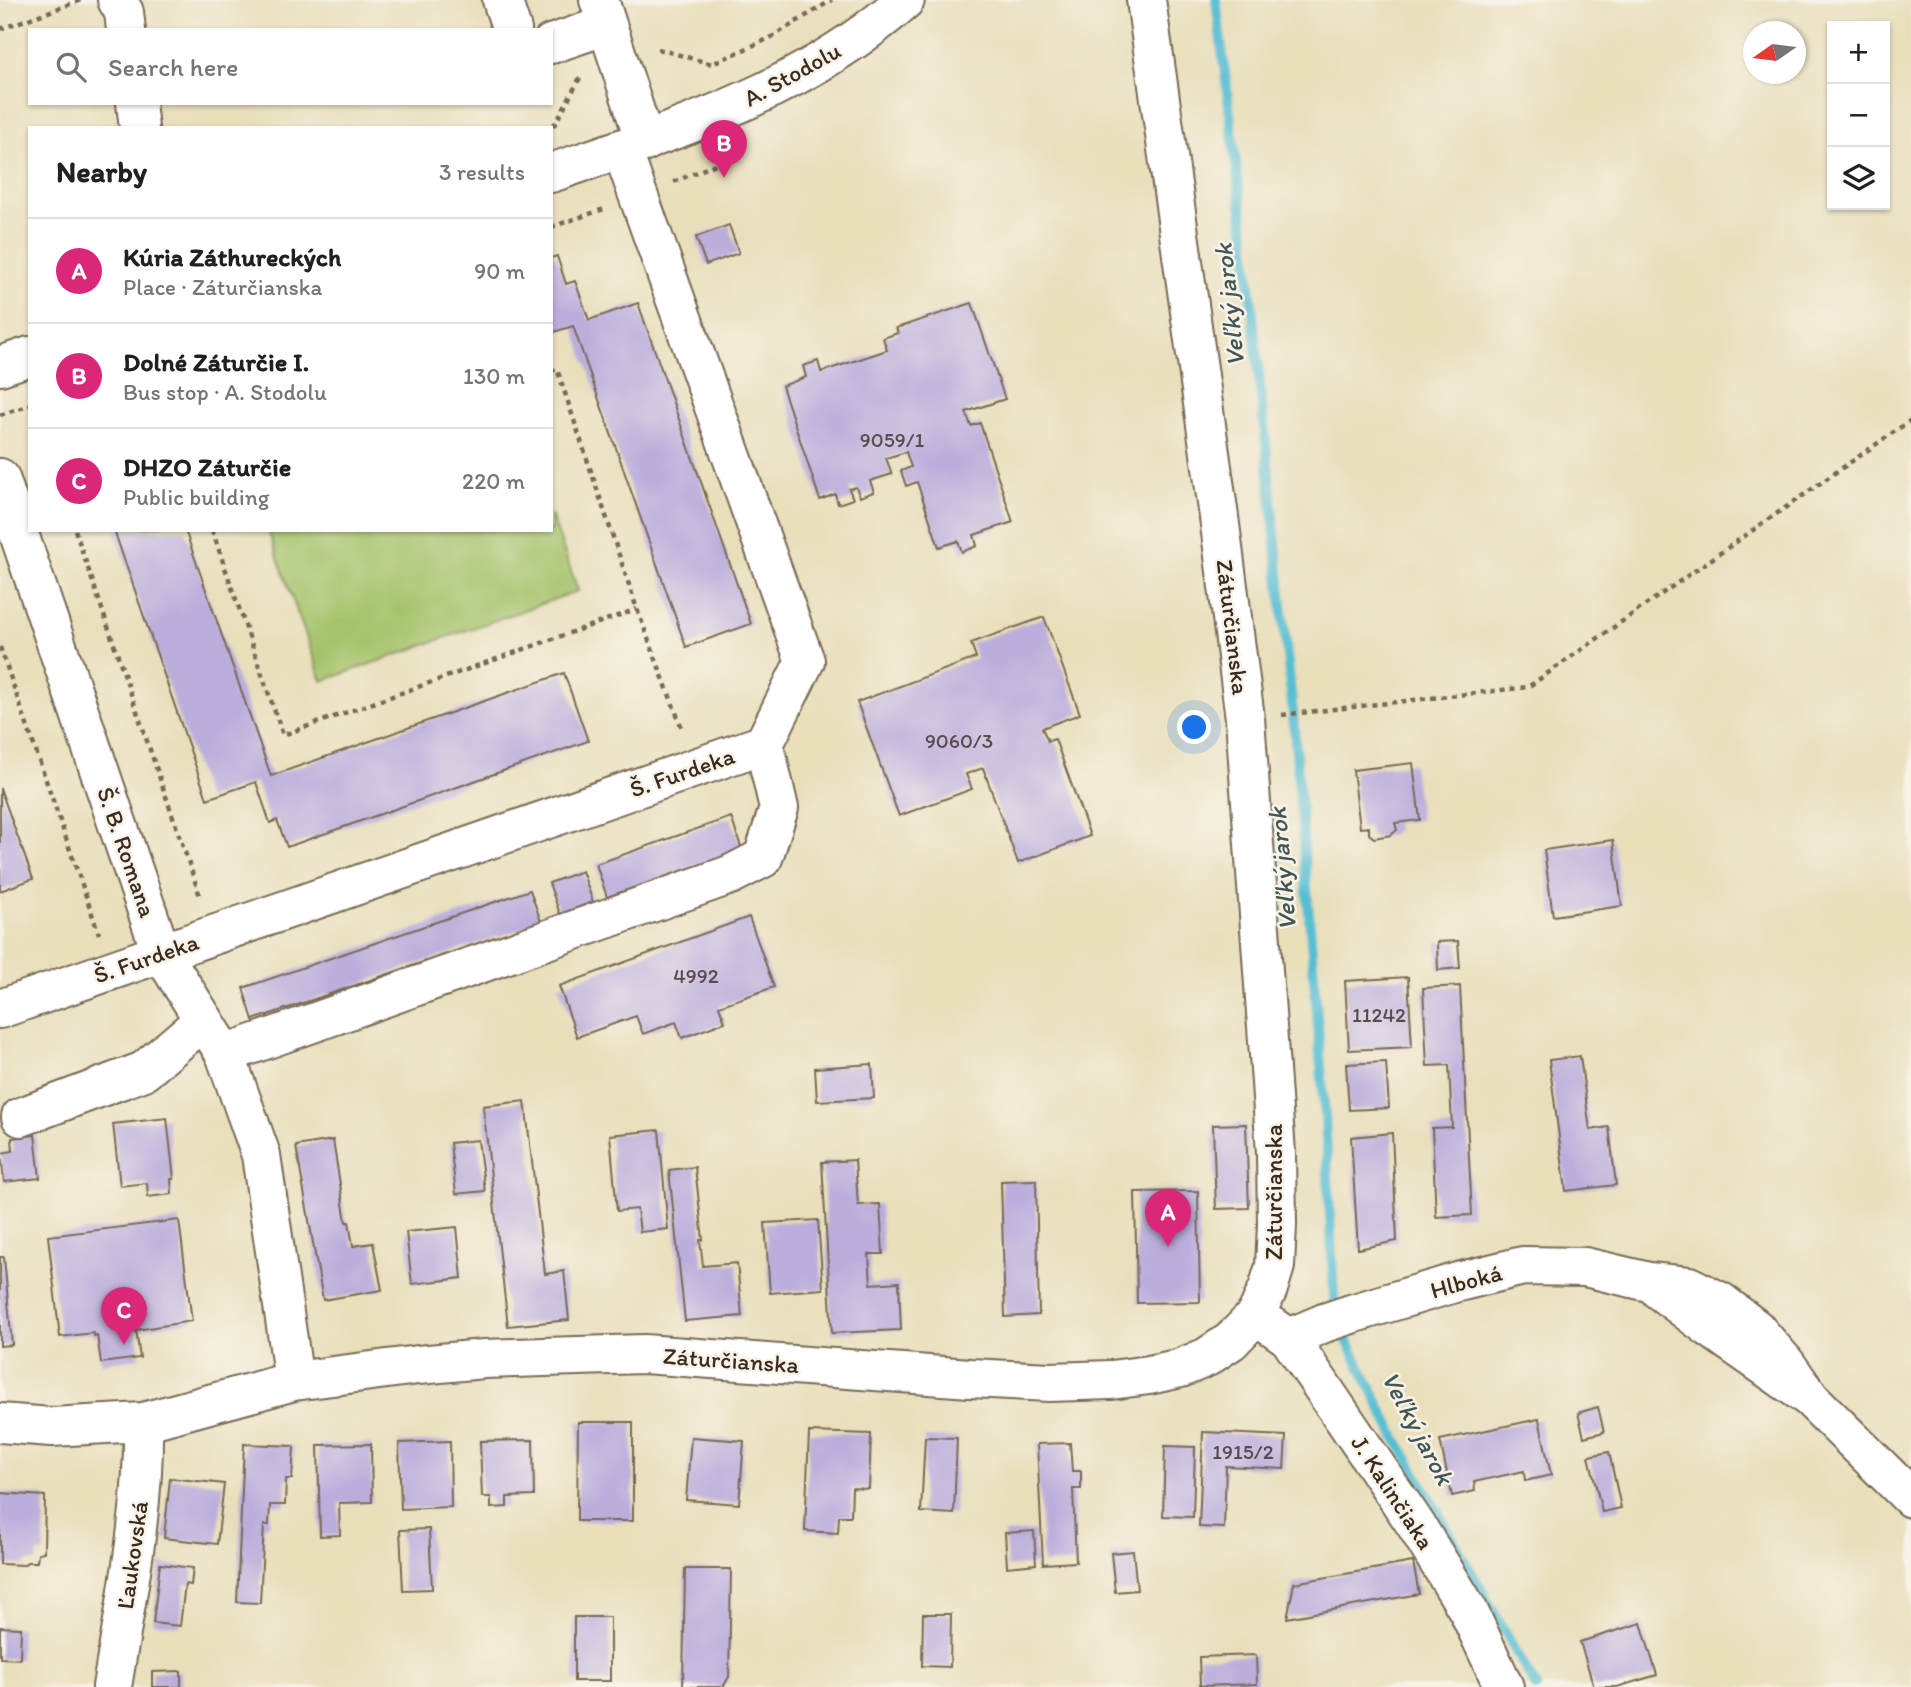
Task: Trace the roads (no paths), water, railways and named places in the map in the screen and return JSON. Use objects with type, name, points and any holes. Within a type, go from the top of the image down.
[{"type":"street","points":[[117,0],[124,12],[126,28]]},
{"type":"street","points":[[502,0],[511,28]]},
{"type":"street","name":"A. Stodolu","points":[[553,172],[633,146],[766,93],[826,59],[905,0]]},
{"type":"street","name":"Záturčianska","points":[[0,1423],[51,1427],[143,1422],[294,1381],[484,1359],[644,1354],[970,1378],[1050,1382],[1111,1380],[1181,1368],[1207,1357],[1231,1341],[1256,1315],[1275,1266],[1276,1153],[1245,718],[1146,0]]},
{"type":"street","points":[[553,43],[603,13]]},
{"type":"street","name":"Š. Furdeka","points":[[0,1009],[764,744],[805,661],[638,197],[633,146],[603,13]]},
{"type":"street","points":[[136,105],[139,126]]},
{"type":"street","points":[[0,366],[28,357]]},
{"type":"street","name":"Š. B. Romana","points":[[0,478],[161,952],[225,1054],[261,1155],[294,1381]]},
{"type":"street","points":[[225,1054],[730,875],[763,858],[779,808],[764,744]]},
{"type":"street","points":[[21,1117],[144,1071],[204,1020]]},
{"type":"street","name":"Hlboká","points":[[1289,1338],[1335,1319],[1458,1282],[1523,1266],[1585,1268],[1649,1282],[1689,1286],[1721,1302],[1755,1328],[1786,1364],[1810,1398],[1911,1498]]},
{"type":"street","name":"J. Kalinčiaka","points":[[1256,1315],[1289,1338],[1416,1525],[1468,1610],[1504,1687]]},
{"type":"street","name":"Ľaukovská","points":[[112,1687],[141,1507],[143,1422]]},
{"type":"waterway","name":"Veľký jarok","points":[[1216,0],[1246,245],[1293,714],[1325,1116],[1335,1316],[1396,1438],[1536,1687]]},
{"type":"place","name":"Dolné Záturčie I.","points":[[724,178]]},
{"type":"place","name":"Kúria Záthureckých","points":[[1168,1247]]},
{"type":"place","name":"DHZO Záturčie","points":[[124,1345]]}]
